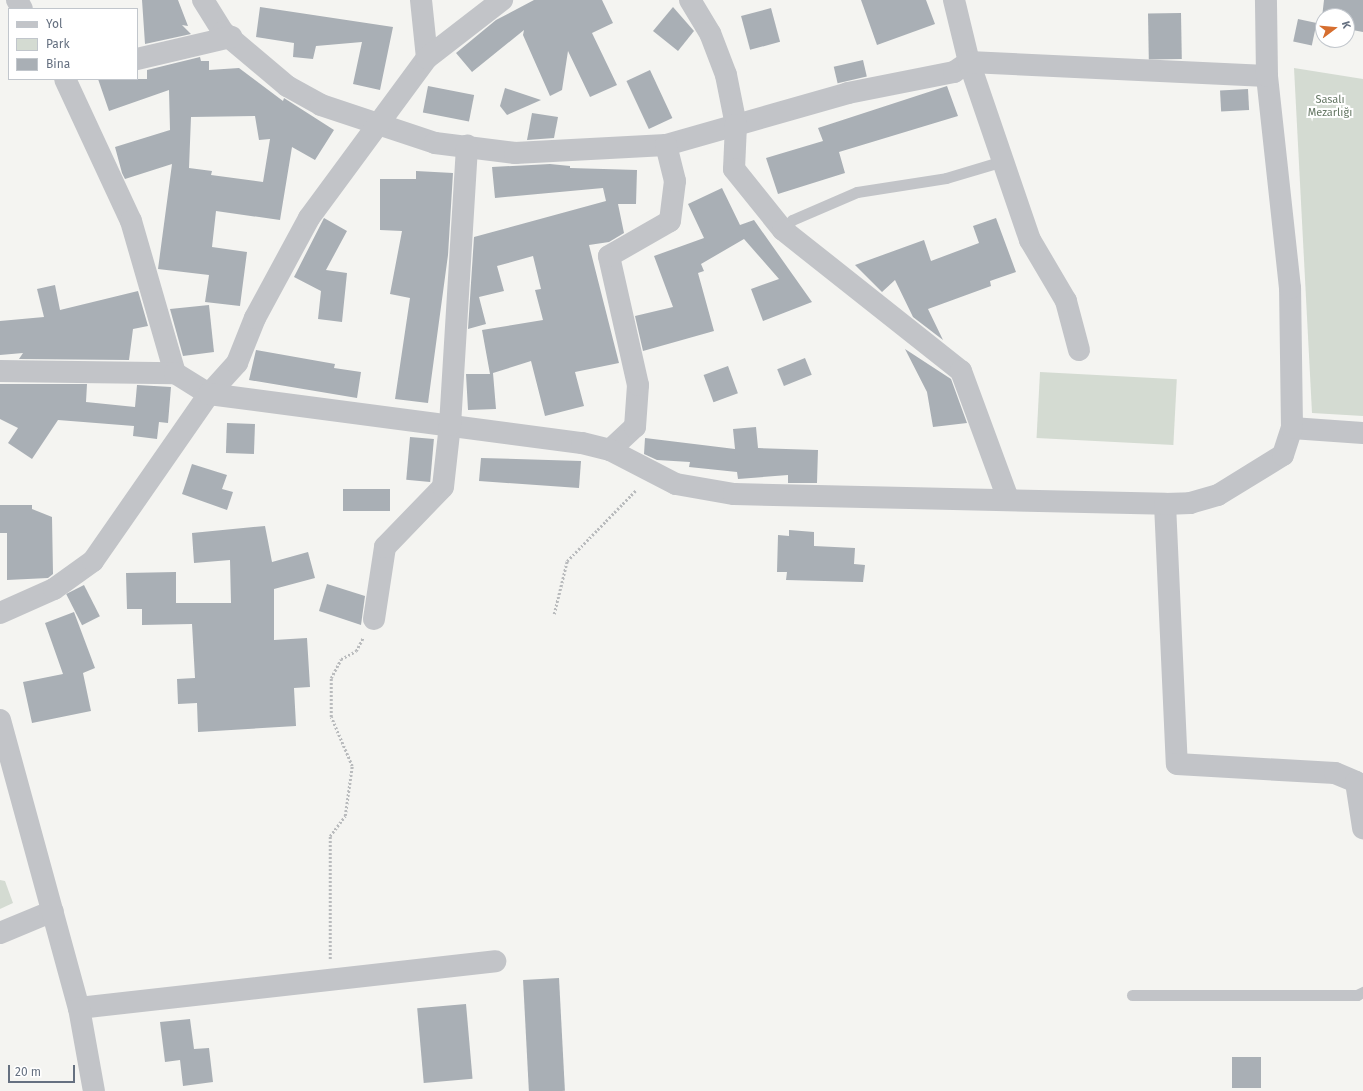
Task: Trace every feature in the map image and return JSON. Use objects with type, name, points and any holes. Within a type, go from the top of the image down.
[{"type":"street","points":[[202,0],[223,32],[231,37],[287,86],[321,105],[377,126],[435,144],[467,146],[515,153],[666,145],[848,93],[954,72],[969,62],[1267,76]]},
{"type":"street","points":[[421,0],[427,58]]},
{"type":"street","points":[[0,613],[54,589],[93,561],[209,394],[237,363],[255,318],[309,218],[427,58],[502,0]]},
{"type":"street","points":[[690,0],[710,34],[726,75],[736,125],[734,169],[783,230],[960,372],[1008,498]]},
{"type":"street","points":[[954,0],[969,62],[1030,240],[1066,301],[1079,350]]},
{"type":"street","points":[[0,371],[175,373],[209,394],[582,443],[610,450],[676,484],[734,494],[1008,498],[1165,504],[1190,503],[1218,495],[1247,479],[1283,455],[1292,428],[1290,288],[1267,76],[1266,0]]},
{"type":"street","points":[[138,59],[231,37]]},
{"type":"street","points":[[65,80],[131,221],[175,373]]},
{"type":"street","points":[[610,450],[635,428],[638,384],[609,256],[670,221],[675,181],[666,145]]},
{"type":"street","points":[[374,619],[385,546],[443,487],[450,425],[467,146]]},
{"type":"street","points":[[1292,428],[1363,433]]},
{"type":"street","points":[[1165,504],[1177,764],[1334,773],[1356,782],[1363,828]]},
{"type":"street","points":[[0,720],[79,1008],[94,1091]]},
{"type":"street","points":[[0,934],[53,911]]},
{"type":"street","points":[[79,1008],[495,961]]},
{"type":"lane","points":[[783,230],[792,220],[858,192],[946,178],[1003,161]]},
{"type":"lane","points":[[1132,995],[1357,995],[1363,992]]},
{"type":"path","points":[[554,614],[566,561],[653,473]]},
{"type":"path","points":[[330,980],[330,836],[344,816],[352,766],[331,717],[331,678],[341,659],[356,651],[374,619]]},
{"type":"green space","name":"Sasalı Mezarlığı","points":[[1294,68],[1363,79],[1363,416],[1312,413]]},
{"type":"green space","points":[[1040,372],[1177,379],[1173,445],[1037,438]]},
{"type":"green space","points":[[0,880],[5,881],[13,903],[0,909]]},
{"type":"building","points":[[142,0],[178,0],[188,26],[182,25],[191,34],[145,44]]},
{"type":"building","points":[[534,0],[602,0],[613,23],[592,33],[617,85],[590,97],[568,51],[562,90],[550,96],[523,35],[524,30],[472,72],[456,53],[496,20]]},
{"type":"building","points":[[861,0],[926,0],[935,24],[877,45]]},
{"type":"building","points":[[1324,0],[1363,0],[1363,32],[1355,30],[1355,8],[1323,8]]},
{"type":"building","points":[[260,7],[393,27],[380,90],[353,84],[362,42],[316,46],[313,59],[293,57],[294,43],[256,37]]},
{"type":"building","points":[[673,7],[694,31],[678,51],[653,31]]},
{"type":"building","points":[[771,8],[780,42],[750,50],[741,16]]},
{"type":"building","points":[[1181,13],[1182,59],[1149,60],[1148,14]]},
{"type":"building","points":[[1298,19],[1315,23],[1312,45],[1293,41]]},
{"type":"building","points":[[200,57],[201,61],[209,61],[209,70],[239,68],[283,101],[284,98],[334,130],[315,160],[292,147],[280,220],[216,211],[212,247],[247,252],[240,306],[205,302],[209,275],[158,269],[172,164],[125,179],[115,147],[170,130],[169,90],[109,111],[98,80],[147,79],[147,70]],"holes":[[[255,116],[259,140],[270,139],[263,182],[211,175],[212,171],[189,168],[191,117]]]},
{"type":"building","points":[[863,60],[867,77],[838,83],[834,67]]},
{"type":"building","points":[[650,70],[672,118],[649,129],[626,81]]},
{"type":"building","points":[[428,86],[474,95],[469,121],[423,113]]},
{"type":"building","points":[[947,86],[958,116],[839,152],[845,173],[778,194],[766,158],[823,141],[818,128]]},
{"type":"building","points":[[505,88],[541,100],[507,115],[500,106]]},
{"type":"building","points":[[1248,89],[1249,110],[1221,111],[1220,90]]},
{"type":"building","points":[[532,113],[558,117],[554,138],[527,140]]},
{"type":"building","points":[[550,164],[570,166],[570,168],[637,170],[636,204],[618,204],[624,233],[609,242],[589,245],[619,363],[575,372],[584,406],[545,416],[531,361],[493,373],[496,409],[468,410],[466,374],[490,374],[482,330],[543,320],[535,290],[541,289],[533,256],[497,266],[504,291],[479,297],[486,324],[468,329],[474,237],[606,201],[603,188],[495,198],[492,167]]},
{"type":"building","points":[[416,171],[453,173],[448,255],[428,403],[395,399],[410,298],[390,294],[402,231],[380,230],[380,179],[416,179]]},
{"type":"building","points":[[722,188],[740,225],[754,220],[812,302],[763,321],[751,289],[779,279],[744,239],[701,264],[704,271],[698,273],[714,331],[643,351],[635,316],[673,307],[654,256],[704,238],[688,204]]},
{"type":"building","points":[[324,218],[347,231],[326,270],[347,273],[342,322],[318,319],[321,291],[294,277]]},
{"type":"building","points":[[996,218],[1016,272],[990,281],[991,286],[928,309],[943,340],[913,317],[895,280],[882,292],[855,265],[924,240],[931,261],[979,243],[973,226]]},
{"type":"building","points":[[55,285],[60,310],[138,291],[148,326],[133,329],[129,360],[19,359],[23,353],[0,355],[0,321],[44,317],[37,289]]},
{"type":"building","points":[[209,305],[214,352],[183,356],[170,309]]},
{"type":"building","points":[[905,349],[951,379],[967,423],[933,427],[927,392]]},
{"type":"building","points":[[256,350],[335,364],[334,368],[361,372],[357,398],[249,380]]},
{"type":"building","points":[[805,358],[812,375],[784,386],[777,369]]},
{"type":"building","points":[[728,366],[738,393],[713,402],[704,375]]},
{"type":"building","points":[[0,384],[87,384],[86,402],[135,407],[137,385],[171,387],[168,423],[159,422],[157,439],[133,436],[134,426],[58,420],[32,459],[8,443],[18,428],[0,419]]},
{"type":"building","points":[[227,423],[255,424],[254,454],[226,453]]},
{"type":"building","points":[[756,427],[758,448],[818,450],[817,483],[788,483],[788,475],[738,479],[737,472],[689,467],[690,462],[657,460],[644,454],[645,438],[735,449],[733,429]]},
{"type":"building","points":[[410,437],[434,439],[430,482],[406,480]]},
{"type":"building","points":[[481,458],[581,461],[579,488],[479,481]]},
{"type":"building","points":[[192,464],[227,475],[222,489],[233,492],[227,510],[182,494]]},
{"type":"building","points":[[343,489],[390,489],[390,511],[343,511]]},
{"type":"building","points":[[0,505],[32,505],[32,509],[52,517],[53,574],[48,578],[7,580],[7,533],[0,533]]},
{"type":"building","points":[[265,526],[272,562],[308,552],[315,578],[274,589],[274,640],[307,638],[310,687],[294,688],[296,726],[198,732],[197,703],[178,704],[177,679],[195,678],[192,624],[142,625],[142,609],[127,609],[126,573],[176,572],[176,603],[231,603],[230,560],[194,563],[192,533]]},
{"type":"building","points":[[789,530],[814,532],[814,546],[855,548],[854,564],[865,565],[863,582],[786,580],[787,572],[777,572],[778,535],[789,536]]},
{"type":"building","points":[[327,584],[365,596],[361,625],[319,611]]},
{"type":"building","points":[[84,585],[100,616],[82,625],[66,594]]},
{"type":"building","points":[[74,612],[95,668],[83,673],[91,711],[32,723],[23,682],[63,674],[45,623]]},
{"type":"building","points":[[559,978],[565,1091],[529,1091],[523,980]]},
{"type":"building","points":[[466,1004],[473,1079],[424,1083],[417,1008]]},
{"type":"building","points":[[190,1019],[194,1049],[209,1048],[213,1082],[183,1086],[180,1060],[165,1062],[160,1022]]},
{"type":"building","points":[[1232,1057],[1261,1057],[1261,1088],[1232,1088]]}]
